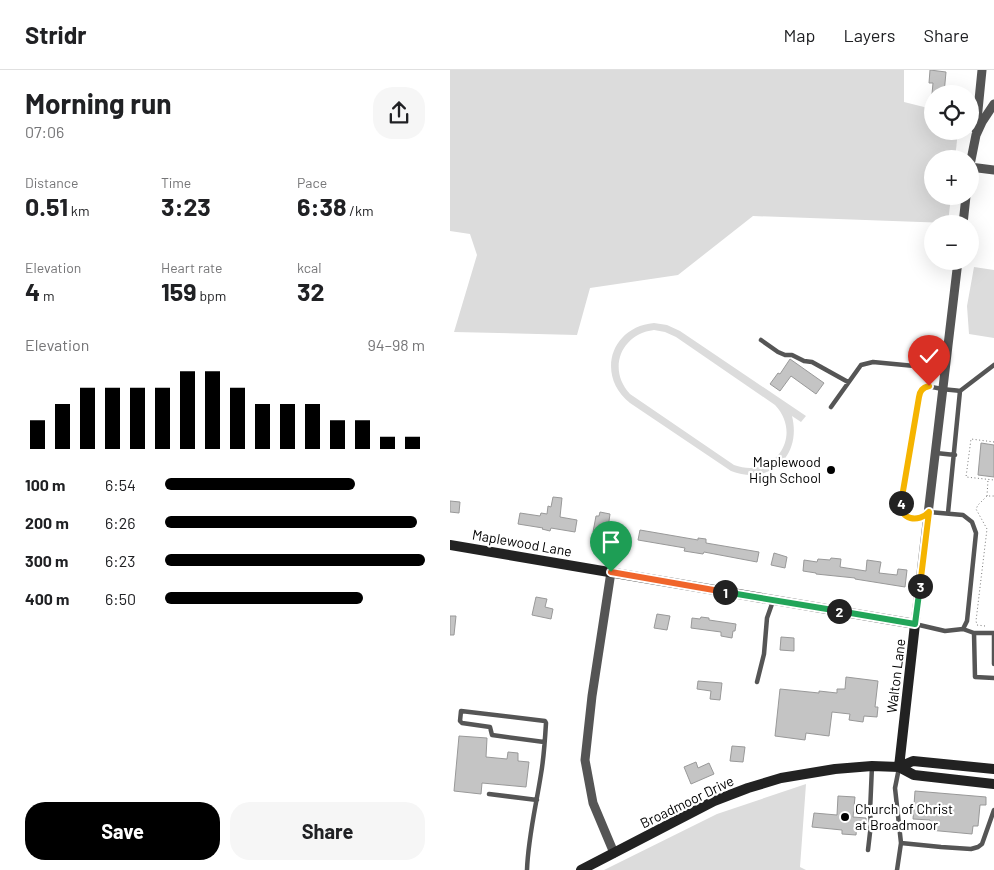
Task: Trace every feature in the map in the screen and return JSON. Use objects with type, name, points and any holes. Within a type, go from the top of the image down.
[{"type":"street","points":[[979,102],[982,70]]},
{"type":"street","points":[[979,128],[994,104]]},
{"type":"street","points":[[979,168],[994,170]]},
{"type":"street","points":[[979,173],[994,175]]},
{"type":"street","name":"Walton Lane","points":[[899,767],[957,270]]},
{"type":"street","name":"Maplewood Lane","points":[[450,545],[915,624]]},
{"type":"street","points":[[611,572],[592,696],[585,760],[594,803],[614,853]]},
{"type":"street","name":"Broadmoor Drive","points":[[581,870],[714,801],[781,778],[835,769],[872,766],[899,767],[913,761],[994,769]]},
{"type":"street","name":"Broadmoor Drive","points":[[899,767],[914,775],[994,784]]},
{"type":"lane","points":[[761,340],[778,352],[812,362],[848,382]]},
{"type":"lane","points":[[831,407],[861,365],[873,362],[946,369]]},
{"type":"lane","points":[[963,629],[967,621],[976,533],[972,522],[963,515],[948,513],[929,512],[925,517],[911,518],[904,514],[900,508],[920,391],[924,387],[929,386],[942,390],[960,391],[994,365]]},
{"type":"lane","points":[[948,513],[960,391]]},
{"type":"lane","points":[[936,453],[955,455]]},
{"type":"lane","points":[[756,682],[764,654],[768,618],[773,600]]},
{"type":"lane","points":[[915,624],[945,631],[963,629],[974,633],[994,633],[994,664]]},
{"type":"lane","points":[[974,633],[975,677],[994,678]]},
{"type":"lane","points":[[528,870],[528,851],[542,771],[544,742],[545,721],[461,711],[460,720],[462,723],[490,727],[492,735],[544,742]]},
{"type":"lane","points":[[868,850],[871,824],[872,766]]},
{"type":"lane","points":[[896,870],[900,843],[895,788],[899,767]]},
{"type":"lane","points":[[489,794],[537,800]]},
{"type":"lane","points":[[900,843],[978,848],[982,844],[994,810]]},
{"type":"path","points":[[994,442],[971,439],[966,477],[994,480]]},
{"type":"path","points":[[977,625],[987,529],[976,509],[986,496],[988,480]]},
{"type":"path","points":[[986,496],[994,496]]},
{"type":"shaded area","points":[[450,70],[904,70],[904,102],[924,107],[924,140],[957,140],[956,150],[924,150],[924,205],[950,205],[949,215],[924,215],[924,222],[753,216],[678,275],[590,288],[577,335],[454,332],[477,255],[470,234],[450,231]]},
{"type":"shaded area","points":[[979,268],[994,270],[994,338],[969,334],[967,306],[973,270],[979,270]]},
{"type":"shaded area","points":[[654,323],[667,325],[680,331],[806,416],[801,422],[792,416],[794,430],[792,444],[780,464],[770,471],[758,474],[745,475],[731,471],[630,403],[619,392],[613,380],[611,367],[613,354],[618,343],[627,333],[639,326]],"holes":[[[654,330],[676,337],[775,405],[783,417],[786,430],[785,442],[780,452],[772,461],[761,466],[748,468],[734,465],[630,394],[619,374],[621,354],[626,345],[633,338],[643,333]]]},
{"type":"shaded area","points":[[806,784],[800,867],[806,870],[604,870],[717,814]]},
{"type":"building","points":[[930,70],[946,72],[945,85],[933,85],[933,83],[929,83]]},
{"type":"building","points":[[790,359],[824,383],[816,394],[791,376],[780,391],[770,384],[778,373],[780,374]]},
{"type":"building","points":[[981,443],[994,445],[994,477],[978,475]]},
{"type":"building","points":[[553,497],[562,498],[560,517],[577,520],[575,532],[551,528],[550,531],[518,524],[520,513],[540,516],[541,513],[547,514],[548,506],[551,507]]},
{"type":"building","points":[[450,501],[460,502],[459,513],[450,512]]},
{"type":"building","points":[[600,512],[610,514],[608,528],[616,529],[615,537],[593,532],[596,516],[599,516]]},
{"type":"building","points":[[640,530],[698,540],[698,538],[706,539],[706,543],[759,552],[757,562],[704,552],[703,554],[684,551],[685,548],[638,540]]},
{"type":"building","points":[[774,553],[787,557],[785,568],[771,565]]},
{"type":"building","points":[[831,558],[841,559],[840,567],[866,571],[867,560],[881,562],[879,573],[897,575],[898,569],[907,570],[905,587],[803,571],[804,560],[817,562],[818,559],[830,560]]},
{"type":"building","points":[[536,597],[547,599],[545,607],[553,609],[551,619],[532,615]]},
{"type":"building","points":[[657,614],[670,616],[667,630],[654,628]]},
{"type":"building","points":[[450,616],[456,616],[454,635],[450,635]]},
{"type":"building","points":[[701,617],[736,624],[732,638],[721,636],[721,632],[691,628],[692,618],[700,619]]},
{"type":"building","points":[[781,637],[794,638],[794,651],[780,650]]},
{"type":"building","points":[[846,677],[878,681],[875,707],[878,707],[877,717],[864,716],[863,722],[849,720],[850,714],[832,712],[829,736],[806,733],[805,740],[775,736],[780,689],[837,693],[837,689],[845,689]]},
{"type":"building","points":[[698,681],[722,683],[720,700],[710,699],[711,691],[697,689]]},
{"type":"building","points":[[459,736],[487,738],[486,757],[507,759],[508,752],[518,753],[518,761],[529,762],[526,787],[482,783],[481,794],[454,791]]},
{"type":"building","points":[[732,746],[745,747],[743,762],[730,761]]},
{"type":"building","points":[[696,762],[698,768],[709,763],[714,774],[691,784],[684,767]]},
{"type":"building","points":[[915,791],[986,797],[986,805],[980,805],[978,826],[973,826],[972,834],[929,830],[930,820],[913,819]]},
{"type":"building","points":[[838,796],[855,797],[853,817],[866,818],[866,827],[857,826],[856,835],[842,834],[842,830],[812,827],[814,813],[837,815]]},
{"type":"place","name":"Maplewood High School","points":[[831,470]]},
{"type":"place","name":"Church of Christ at Broadmoor","points":[[845,817]]},
{"type":"route","points":[[611,572],[915,624],[929,512],[925,517],[918,519],[904,514],[900,508],[920,391],[924,387],[929,386]]}]
